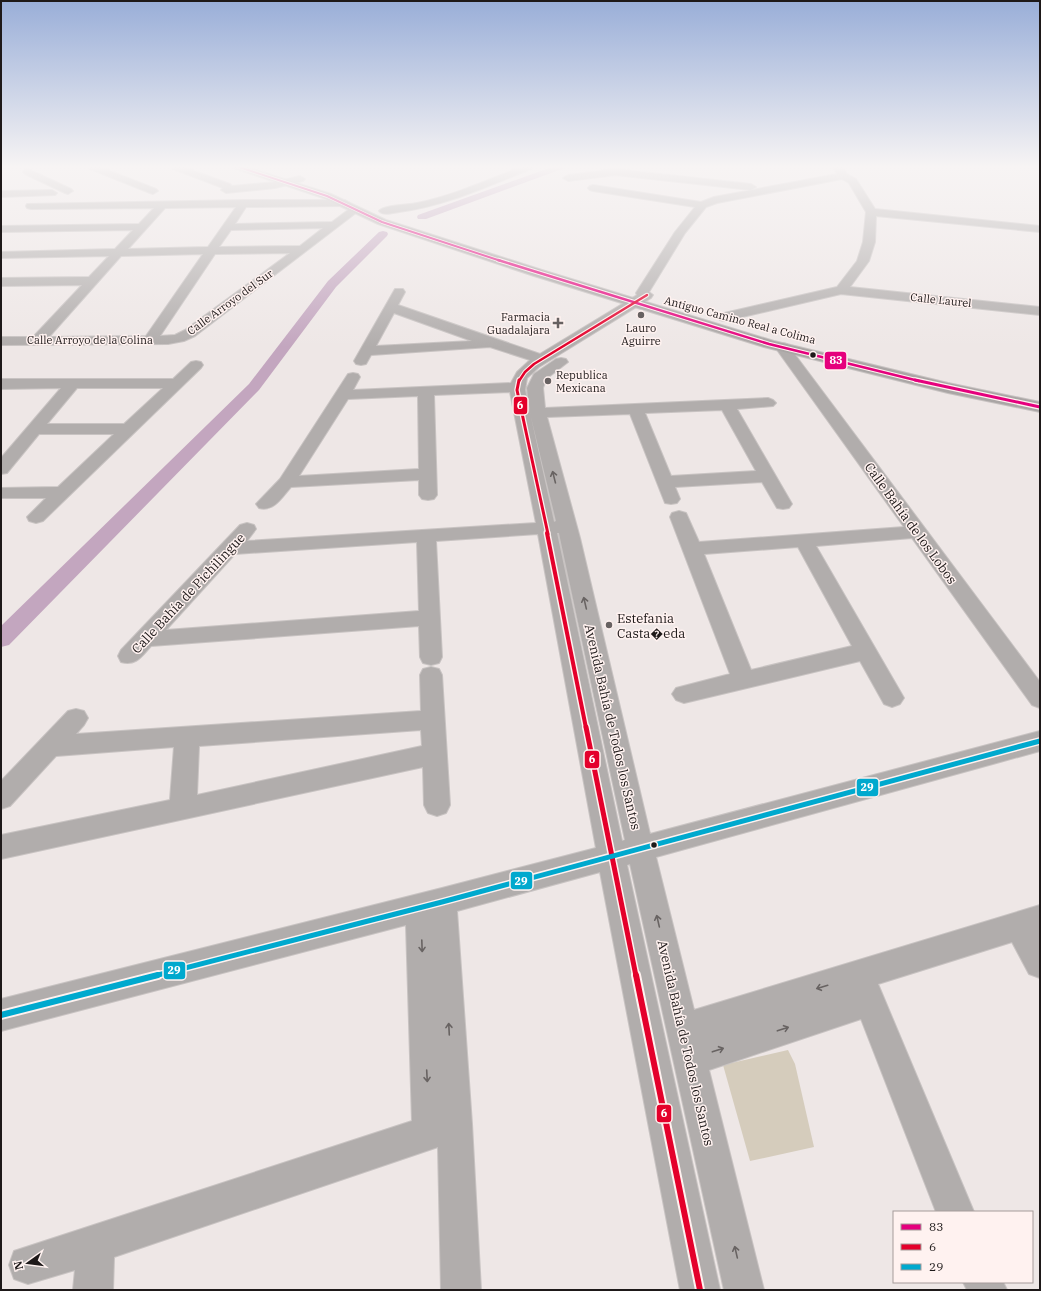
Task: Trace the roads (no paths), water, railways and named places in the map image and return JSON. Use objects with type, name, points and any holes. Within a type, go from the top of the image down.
[{"type":"main road","name":"Antiguo Camino Real a Colima","points":[[398,227],[506,263],[748,323]]},
{"type":"main road","name":"Antiguo Camino Real a Colima","points":[[428,227],[648,299],[782,348],[948,388],[1040,407]]},
{"type":"main road","points":[[940,372],[994,384]]},
{"type":"street","points":[[150,340],[228,227]]},
{"type":"street","name":"Calle Arroyo del Sur","points":[[180,338],[190,333],[329,227]]},
{"type":"street","points":[[343,395],[478,391],[517,388],[523,372],[537,361],[648,299],[680,232],[684,227]]},
{"type":"street","points":[[841,290],[863,261],[869,242],[870,227]]},
{"type":"street","points":[[1023,227],[1040,229]]},
{"type":"street","points":[[1,230],[142,228]]},
{"type":"street","points":[[37,341],[118,252],[142,228]]},
{"type":"street","points":[[1,254],[301,249]]},
{"type":"street","points":[[1,282],[92,281]]},
{"type":"street","points":[[1,294],[14,282]]},
{"type":"street","name":"Calle Laurel","points":[[726,317],[841,290],[1040,311]]},
{"type":"street","points":[[265,504],[286,482],[343,395],[399,292]]},
{"type":"street","name":"Avenida Bahía de Todos los Santos","points":[[648,299],[546,371],[539,377],[535,388],[611,855],[700,1290]]},
{"type":"street","points":[[391,307],[537,361]]},
{"type":"street","name":"Calle Arroyo de la Colina","points":[[1,341],[150,340],[180,338]]},
{"type":"street","points":[[367,351],[485,342]]},
{"type":"street","name":"Calle Bahía de los Lobos","points":[[782,348],[1040,699]]},
{"type":"street","points":[[36,516],[196,364]]},
{"type":"street","points":[[1,469],[73,383]]},
{"type":"street","points":[[1,384],[176,383]]},
{"type":"street","name":"Avenida Bahía de Todos los Santos","points":[[517,388],[558,533],[640,847],[744,1290]]},
{"type":"street","points":[[426,392],[428,495]]},
{"type":"street","points":[[539,417],[768,403]]},
{"type":"street","points":[[727,405],[783,504]]},
{"type":"street","points":[[637,412],[744,680]]},
{"type":"street","points":[[35,429],[128,428]]},
{"type":"street","points":[[286,482],[427,474]]},
{"type":"street","points":[[665,482],[767,476]]},
{"type":"street","points":[[1,493],[62,492]]},
{"type":"street","name":"Calle Bahía de Pichilingue","points":[[129,656],[247,529]]},
{"type":"street","points":[[228,548],[427,542],[558,533]]},
{"type":"street","points":[[692,549],[806,545],[921,537]]},
{"type":"street","points":[[427,542],[437,804]]},
{"type":"street","points":[[806,545],[892,698]]},
{"type":"street","points":[[145,639],[430,618]]},
{"type":"street","points":[[684,694],[866,651]]},
{"type":"street","points":[[1,798],[76,718]]},
{"type":"street","points":[[50,746],[433,720]]},
{"type":"street","points":[[183,810],[187,737]]},
{"type":"street","points":[[1,1015],[431,904],[1040,741]]},
{"type":"street","points":[[1,847],[183,810],[434,754]]},
{"type":"street","points":[[431,904],[442,1128],[461,1290]]},
{"type":"street","points":[[687,1045],[864,988],[1030,923],[1040,963]]},
{"type":"street","points":[[864,988],[955,1211]]},
{"type":"street","points":[[28,1265],[96,1244],[442,1128]]},
{"type":"street","points":[[93,1290],[96,1244]]},
{"type":"waterway","points":[[1,639],[254,387],[332,284],[383,234]]},
{"type":"place","name":"Lauro Aguirre","points":[[641,315]]},
{"type":"place","name":"Farmacia Guadalajara","points":[[558,323]]},
{"type":"place","name":"Republica Mexicana","points":[[548,381]]},
{"type":"place","name":"Estefania Casta�eda","points":[[609,625]]}]
